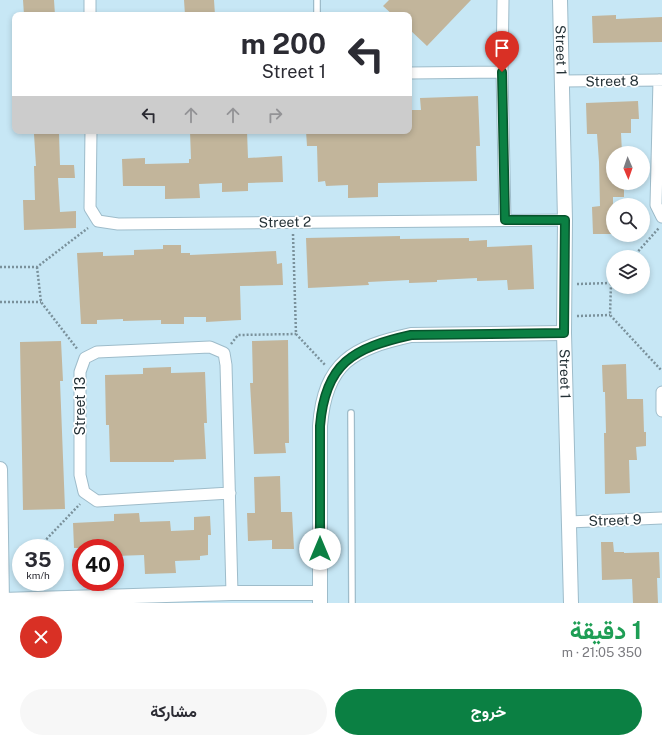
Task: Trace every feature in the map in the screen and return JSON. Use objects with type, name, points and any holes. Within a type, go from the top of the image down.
[{"type":"street","points":[[90,0],[90,12]]},
{"type":"street","points":[[504,0],[502,72],[505,220]]},
{"type":"street","name":"Street 1","points":[[560,0],[565,220],[564,333],[571,603]]},
{"type":"street","points":[[412,74],[502,72]]},
{"type":"street","points":[[660,80],[656,205],[662,217]]},
{"type":"street","name":"Street 8","points":[[563,81],[660,80]]},
{"type":"street","points":[[91,134],[90,208],[98,221]]},
{"type":"street","name":"Street 2","points":[[98,221],[118,224],[565,220]]},
{"type":"street","points":[[0,469],[2,601],[84,600],[232,593],[320,598],[321,406],[334,374],[345,360],[366,348],[387,340],[411,335],[564,333]]},
{"type":"street","name":"Street 13","points":[[88,495],[84,492],[80,475],[80,372],[85,358],[97,352],[210,347],[224,353]]},
{"type":"street","points":[[224,353],[226,365],[232,593]]},
{"type":"street","points":[[662,392],[662,411]]},
{"type":"street","points":[[88,495],[97,501],[230,493]]},
{"type":"street","name":"Street 9","points":[[569,522],[662,518]]},
{"type":"lane","points":[[317,0],[317,12]]},
{"type":"lane","points":[[351,413],[352,603]]},
{"type":"path","points":[[0,267],[37,267],[98,221]]},
{"type":"path","points":[[293,222],[296,334],[334,374]]},
{"type":"path","points":[[639,250],[662,224]]},
{"type":"path","points":[[37,267],[41,302],[85,358]]},
{"type":"path","points":[[564,285],[606,282]]},
{"type":"path","points":[[611,294],[610,315],[662,371]]},
{"type":"path","points":[[0,302],[41,302]]},
{"type":"path","points":[[564,317],[610,315]]},
{"type":"path","points":[[224,353],[238,335],[296,334]]},
{"type":"path","points":[[46,539],[88,495]]},
{"type":"building","points":[[23,0],[54,0],[55,12],[24,12]]},
{"type":"building","points":[[184,0],[214,0],[215,12],[185,12]]},
{"type":"building","points":[[389,0],[471,0],[427,46],[412,32],[412,12],[390,12],[383,6]]},
{"type":"building","points":[[616,15],[616,19],[662,17],[662,42],[593,43],[592,16]]},
{"type":"building","points":[[478,96],[480,146],[476,146],[477,181],[378,183],[378,197],[348,198],[348,185],[326,186],[325,181],[318,182],[317,146],[307,146],[306,134],[412,134],[412,110],[421,110],[420,98]]},
{"type":"building","points":[[638,101],[639,119],[631,119],[631,133],[621,133],[622,146],[606,146],[606,190],[624,190],[624,197],[606,198],[606,234],[593,234],[592,207],[600,206],[599,162],[597,134],[587,134],[586,103]]},
{"type":"building","points":[[34,134],[59,134],[60,165],[74,165],[75,178],[58,178],[60,212],[76,211],[76,228],[24,230],[23,200],[35,200],[34,166],[36,166]]},
{"type":"building","points":[[190,134],[247,134],[248,158],[282,156],[283,182],[248,183],[248,191],[222,192],[222,183],[199,184],[200,198],[165,199],[165,186],[123,186],[122,159],[145,158],[145,164],[189,163],[189,159],[191,159]]},
{"type":"building","points":[[400,236],[400,239],[469,238],[469,241],[487,240],[487,247],[532,245],[534,289],[508,290],[507,280],[477,281],[477,278],[437,280],[437,282],[409,283],[409,280],[368,282],[369,285],[308,288],[306,238]]},
{"type":"building","points":[[163,245],[181,245],[181,253],[190,253],[190,255],[276,251],[277,264],[282,263],[283,285],[240,286],[241,320],[206,322],[206,317],[184,317],[184,324],[161,324],[161,320],[123,321],[123,319],[97,320],[97,324],[81,324],[77,253],[103,252],[103,256],[134,255],[134,250],[163,249]]},
{"type":"building","points":[[288,340],[289,443],[285,443],[286,453],[254,454],[250,383],[253,383],[252,341]]},
{"type":"building","points":[[61,341],[63,381],[60,381],[65,509],[23,510],[20,342]]},
{"type":"building","points":[[626,364],[627,399],[643,399],[646,446],[636,447],[637,460],[629,460],[630,493],[605,494],[604,433],[606,433],[605,392],[603,392],[602,365]]},
{"type":"building","points":[[171,367],[171,373],[205,372],[207,423],[204,423],[206,459],[174,460],[174,462],[110,462],[109,425],[106,425],[105,375],[143,374],[143,368]]},
{"type":"building","points":[[280,476],[281,512],[292,512],[294,549],[272,549],[272,540],[248,541],[247,513],[255,513],[254,477]]},
{"type":"building","points":[[139,513],[140,522],[170,521],[171,531],[194,530],[194,517],[210,516],[211,535],[208,535],[208,555],[200,556],[200,560],[175,561],[176,573],[145,574],[144,555],[124,556],[124,539],[74,539],[73,523],[114,521],[114,514]]},
{"type":"building","points":[[601,542],[613,542],[614,552],[659,552],[660,578],[657,578],[658,603],[633,603],[632,579],[602,580]]},
{"type":"route","points":[[320,549],[321,406],[334,374],[345,360],[366,348],[387,340],[411,335],[564,333],[565,220],[505,220],[502,72]]}]
